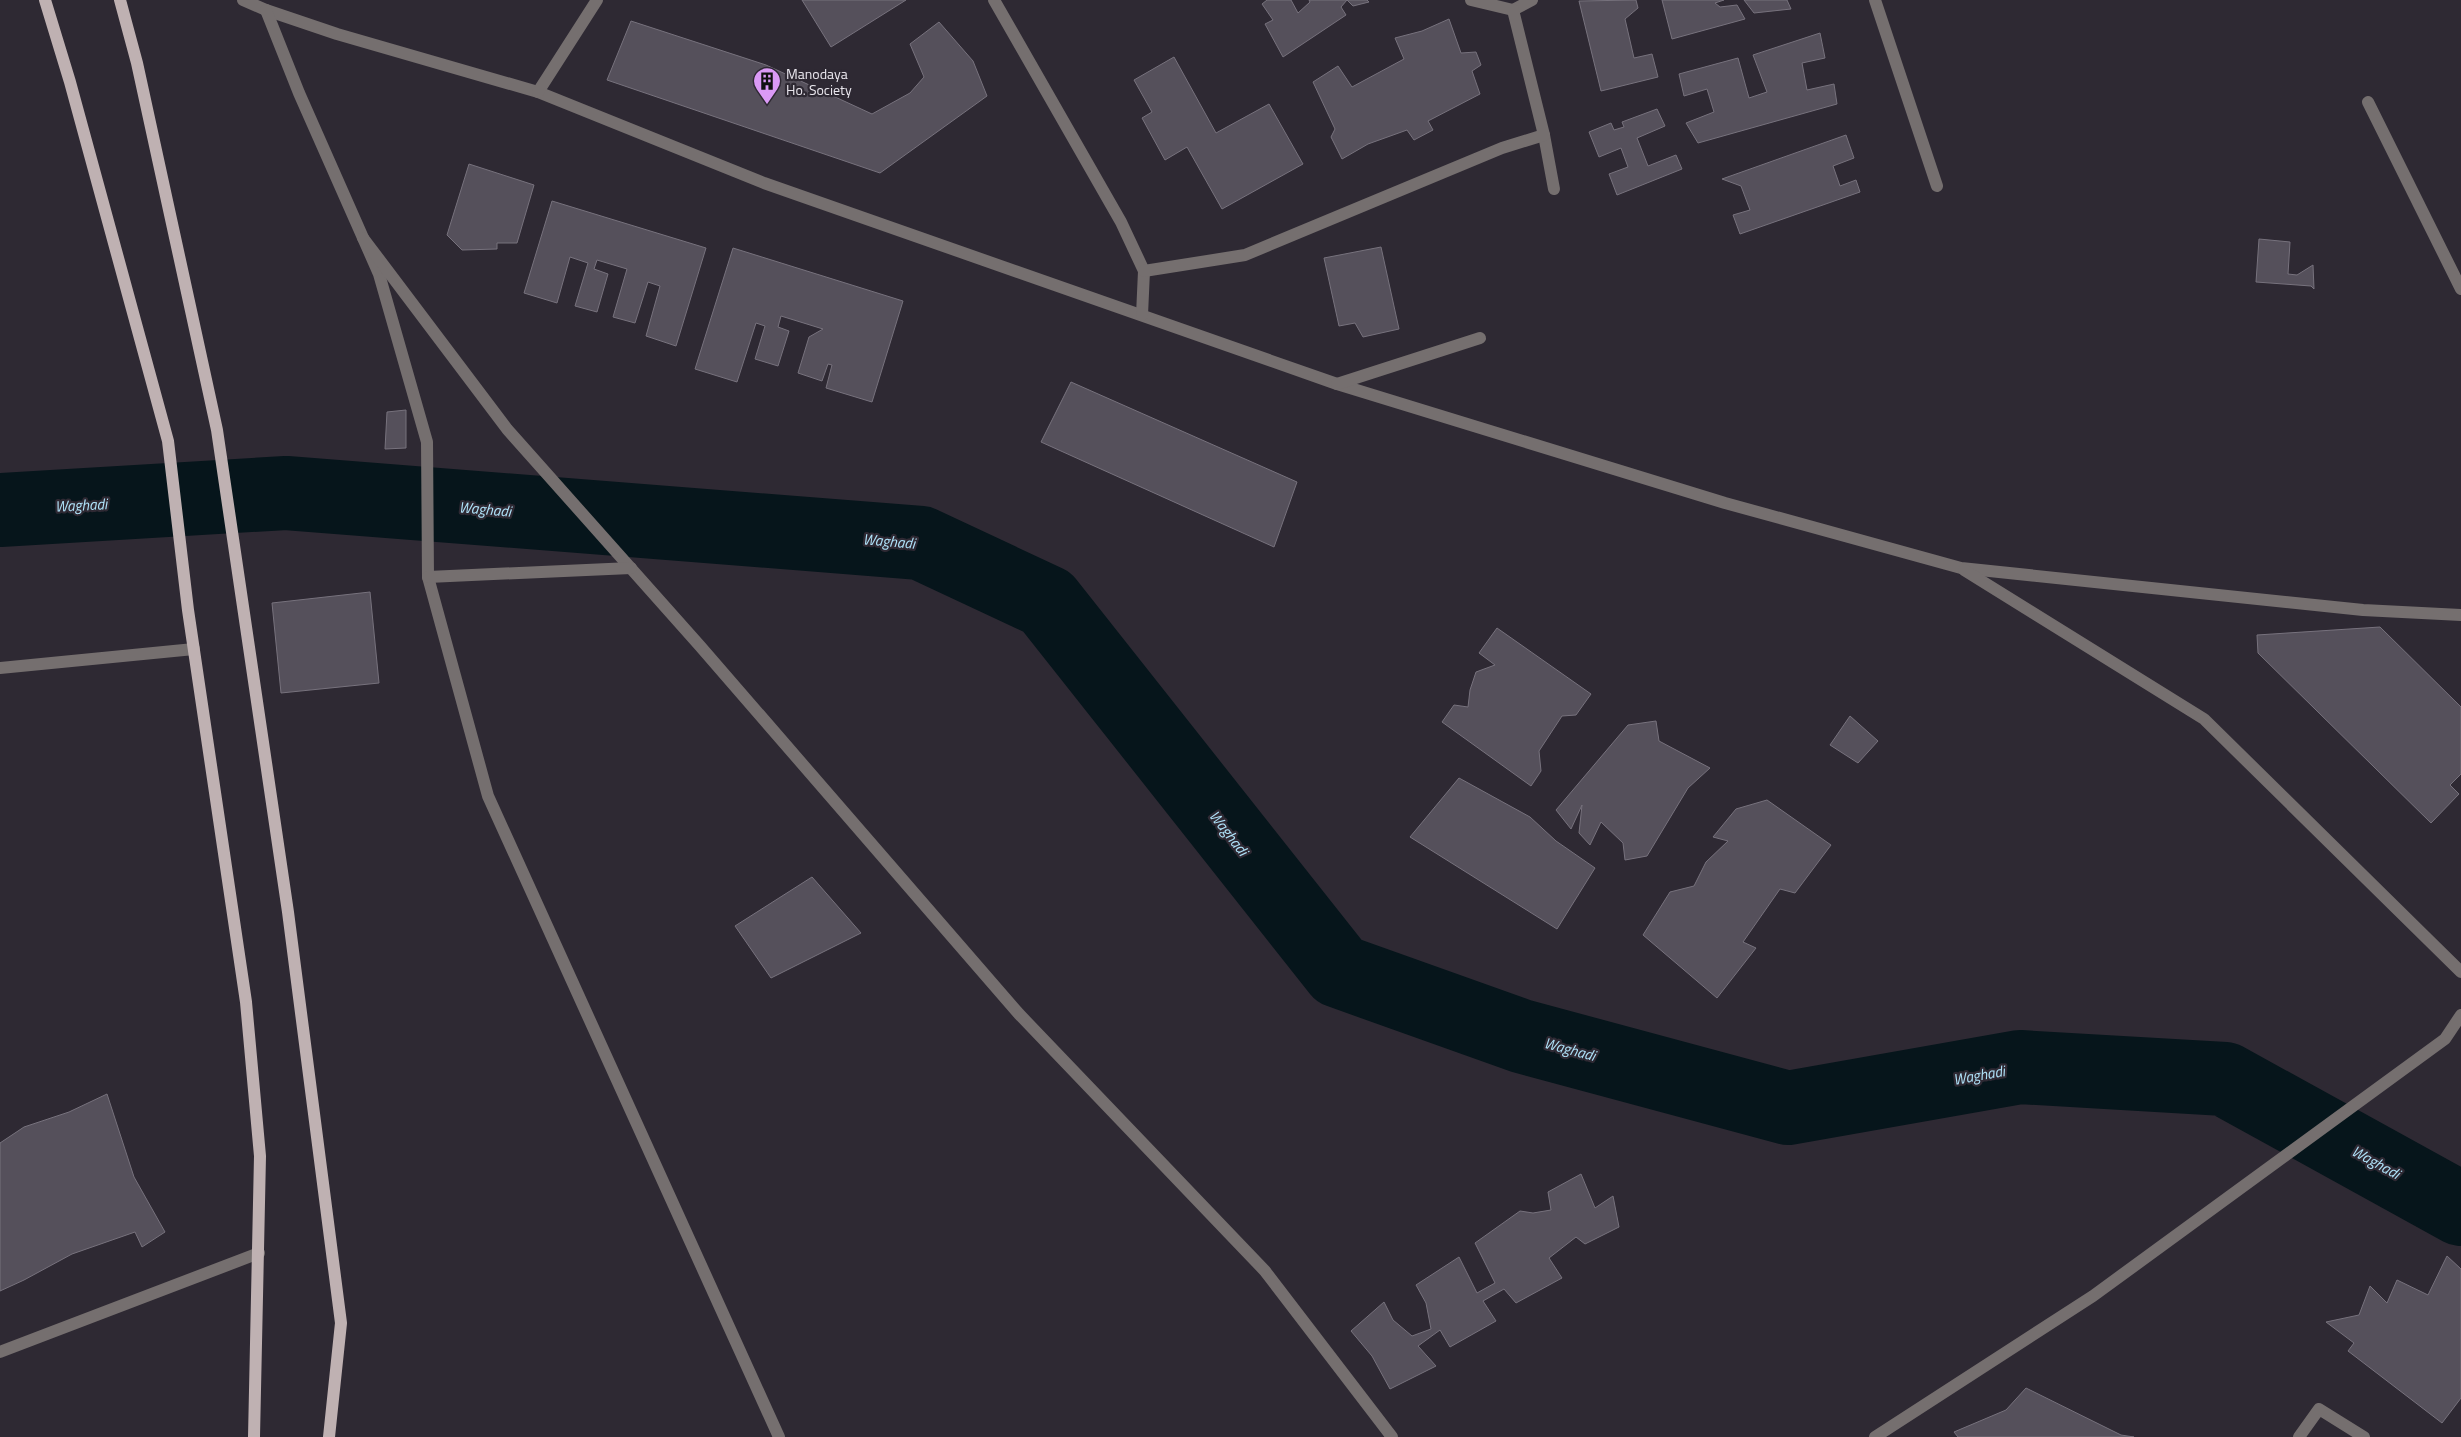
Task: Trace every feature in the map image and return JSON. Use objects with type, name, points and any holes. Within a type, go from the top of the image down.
[{"type":"main road","points":[[45,0],[73,92],[168,440],[188,610],[246,1002],[260,1156],[254,1437]]},
{"type":"main road","points":[[120,0],[137,63],[217,430],[288,912],[341,1323],[330,1437]]},
{"type":"street","points":[[243,0],[266,10],[337,34],[538,92],[764,183],[1337,384],[1725,504],[1961,568],[2363,610],[2461,615]]},
{"type":"street","points":[[538,92],[597,0]]},
{"type":"street","points":[[994,0],[1121,222],[1144,271],[1142,315]]},
{"type":"street","points":[[1471,0],[1513,10],[1532,0]]},
{"type":"street","points":[[1875,0],[1937,186]]},
{"type":"street","points":[[266,10],[299,93],[379,274],[427,442],[428,577],[488,796],[780,1437]]},
{"type":"street","points":[[1513,10],[1544,135],[1554,189]]},
{"type":"street","points":[[2368,102],[2461,289]]},
{"type":"street","points":[[1144,271],[1246,255],[1502,148],[1544,135]]},
{"type":"street","points":[[363,238],[507,429],[612,546],[1019,1014],[1265,1271],[1392,1437]]},
{"type":"street","points":[[1337,384],[1480,338]]},
{"type":"street","points":[[428,577],[631,568]]},
{"type":"street","points":[[1961,568],[2204,719],[2461,972]]},
{"type":"street","points":[[0,668],[194,649]]},
{"type":"street","points":[[1875,1437],[2093,1296],[2445,1039],[2461,1015]]},
{"type":"street","points":[[0,1352],[259,1253]]},
{"type":"street","points":[[2299,1437],[2319,1408],[2364,1437]]},
{"type":"building","points":[[802,0],[906,0],[831,47]]},
{"type":"building","points":[[1267,0],[1291,0],[1298,13],[1310,2],[1309,0],[1347,0],[1341,7],[1346,15],[1283,57],[1265,24],[1273,20],[1262,4]]},
{"type":"building","points":[[1347,0],[1367,0],[1369,2],[1353,6]]},
{"type":"building","points":[[1636,0],[1638,8],[1625,19],[1634,58],[1652,54],[1658,77],[1601,91],[1579,1]]},
{"type":"building","points":[[1662,0],[1724,0],[1715,3],[1720,7],[1737,5],[1745,19],[1672,39]]},
{"type":"building","points":[[1744,0],[1787,0],[1791,9],[1754,13]]},
{"type":"building","points":[[1449,19],[1461,53],[1476,52],[1481,65],[1472,71],[1480,94],[1428,121],[1433,130],[1414,140],[1407,130],[1368,144],[1342,159],[1331,137],[1335,129],[1313,82],[1338,66],[1352,87],[1404,59],[1395,38],[1422,31]]},
{"type":"building","name":"Manodaya Ho. Society","points":[[631,21],[766,65],[872,114],[910,93],[924,77],[910,44],[939,22],[973,61],[987,96],[880,173],[607,80]]},
{"type":"building","points":[[1820,33],[1825,58],[1802,63],[1807,90],[1834,84],[1837,104],[1698,143],[1686,123],[1714,112],[1707,89],[1684,96],[1679,74],[1738,58],[1749,98],[1767,92],[1753,55]]},
{"type":"building","points":[[1174,57],[1216,133],[1269,104],[1303,164],[1222,209],[1187,147],[1165,160],[1142,118],[1152,112],[1134,80]]},
{"type":"building","points":[[1657,109],[1665,126],[1637,138],[1648,166],[1676,155],[1682,169],[1617,195],[1609,174],[1628,167],[1621,148],[1599,157],[1589,132],[1611,123],[1614,130],[1624,127],[1622,122]]},
{"type":"building","points":[[1846,135],[1854,158],[1833,166],[1840,186],[1856,180],[1860,192],[1740,234],[1733,215],[1750,210],[1741,186],[1722,179]]},
{"type":"building","points":[[469,164],[534,185],[517,243],[497,243],[497,249],[462,250],[447,235]]},
{"type":"building","points":[[552,201],[706,248],[676,346],[646,336],[660,286],[648,282],[635,323],[613,317],[627,269],[597,260],[594,269],[608,274],[597,312],[575,306],[588,263],[570,257],[557,303],[524,293]]},
{"type":"building","points":[[2259,239],[2290,242],[2288,274],[2297,275],[2313,265],[2314,289],[2311,286],[2256,282]]},
{"type":"building","points":[[1381,247],[1399,329],[1363,337],[1355,323],[1339,326],[1324,258]]},
{"type":"building","points":[[733,248],[903,301],[872,402],[826,388],[832,365],[828,364],[822,381],[798,373],[809,337],[823,329],[781,316],[778,327],[789,331],[778,366],[755,359],[765,326],[756,323],[737,382],[695,369]]},
{"type":"building","points":[[1071,382],[1297,482],[1274,547],[1041,442]]},
{"type":"building","points":[[406,410],[406,448],[385,449],[387,412]]},
{"type":"building","points":[[370,592],[379,683],[281,693],[272,603]]},
{"type":"building","points":[[2380,627],[2461,707],[2461,774],[2450,785],[2459,794],[2431,823],[2258,653],[2257,635]]},
{"type":"building","points":[[1497,628],[1591,694],[1576,715],[1562,716],[1539,751],[1541,771],[1531,786],[1442,722],[1454,705],[1468,707],[1470,690],[1476,672],[1495,665],[1479,653]]},
{"type":"building","points":[[1850,716],[1878,741],[1858,763],[1830,745]]},
{"type":"building","points":[[1656,721],[1659,741],[1710,768],[1688,788],[1647,856],[1625,860],[1623,843],[1601,822],[1590,845],[1579,833],[1582,805],[1571,829],[1556,810],[1628,725]]},
{"type":"building","points":[[1459,778],[1530,817],[1556,841],[1595,868],[1557,929],[1410,837]]},
{"type":"building","points":[[1767,800],[1831,845],[1795,893],[1780,889],[1743,942],[1756,948],[1717,998],[1643,935],[1670,892],[1694,886],[1706,862],[1728,841],[1713,837],[1736,809]]},
{"type":"building","points":[[812,877],[861,933],[771,978],[735,926]]},
{"type":"building","points":[[107,1094],[134,1177],[165,1232],[142,1247],[135,1232],[72,1254],[0,1291],[0,1143],[24,1127],[69,1112]]},
{"type":"building","points":[[1581,1174],[1595,1208],[1613,1196],[1619,1227],[1585,1244],[1576,1237],[1549,1258],[1562,1278],[1516,1303],[1504,1289],[1483,1301],[1496,1321],[1450,1347],[1440,1330],[1418,1346],[1436,1366],[1390,1389],[1372,1356],[1351,1331],[1384,1302],[1393,1320],[1412,1336],[1431,1329],[1426,1303],[1416,1285],[1459,1257],[1477,1293],[1495,1283],[1475,1243],[1520,1211],[1533,1213],[1551,1210],[1548,1192]]},
{"type":"building","points":[[2447,1256],[2461,1269],[2461,1398],[2442,1423],[2348,1351],[2354,1343],[2326,1322],[2359,1315],[2370,1286],[2387,1303],[2397,1280],[2428,1295]]},
{"type":"building","points":[[2026,1388],[2121,1435],[2134,1437],[1958,1437],[1954,1432],[2006,1410]]},
{"type":"waterway","name":"Waghadi","points":[[0,510],[286,493],[921,543],[1047,602],[1339,971],[1521,1036],[1788,1108],[2020,1067],[2225,1079],[2461,1209]]},
{"type":"place","name":"Manodaya Ho. Society","points":[[767,105]]}]
